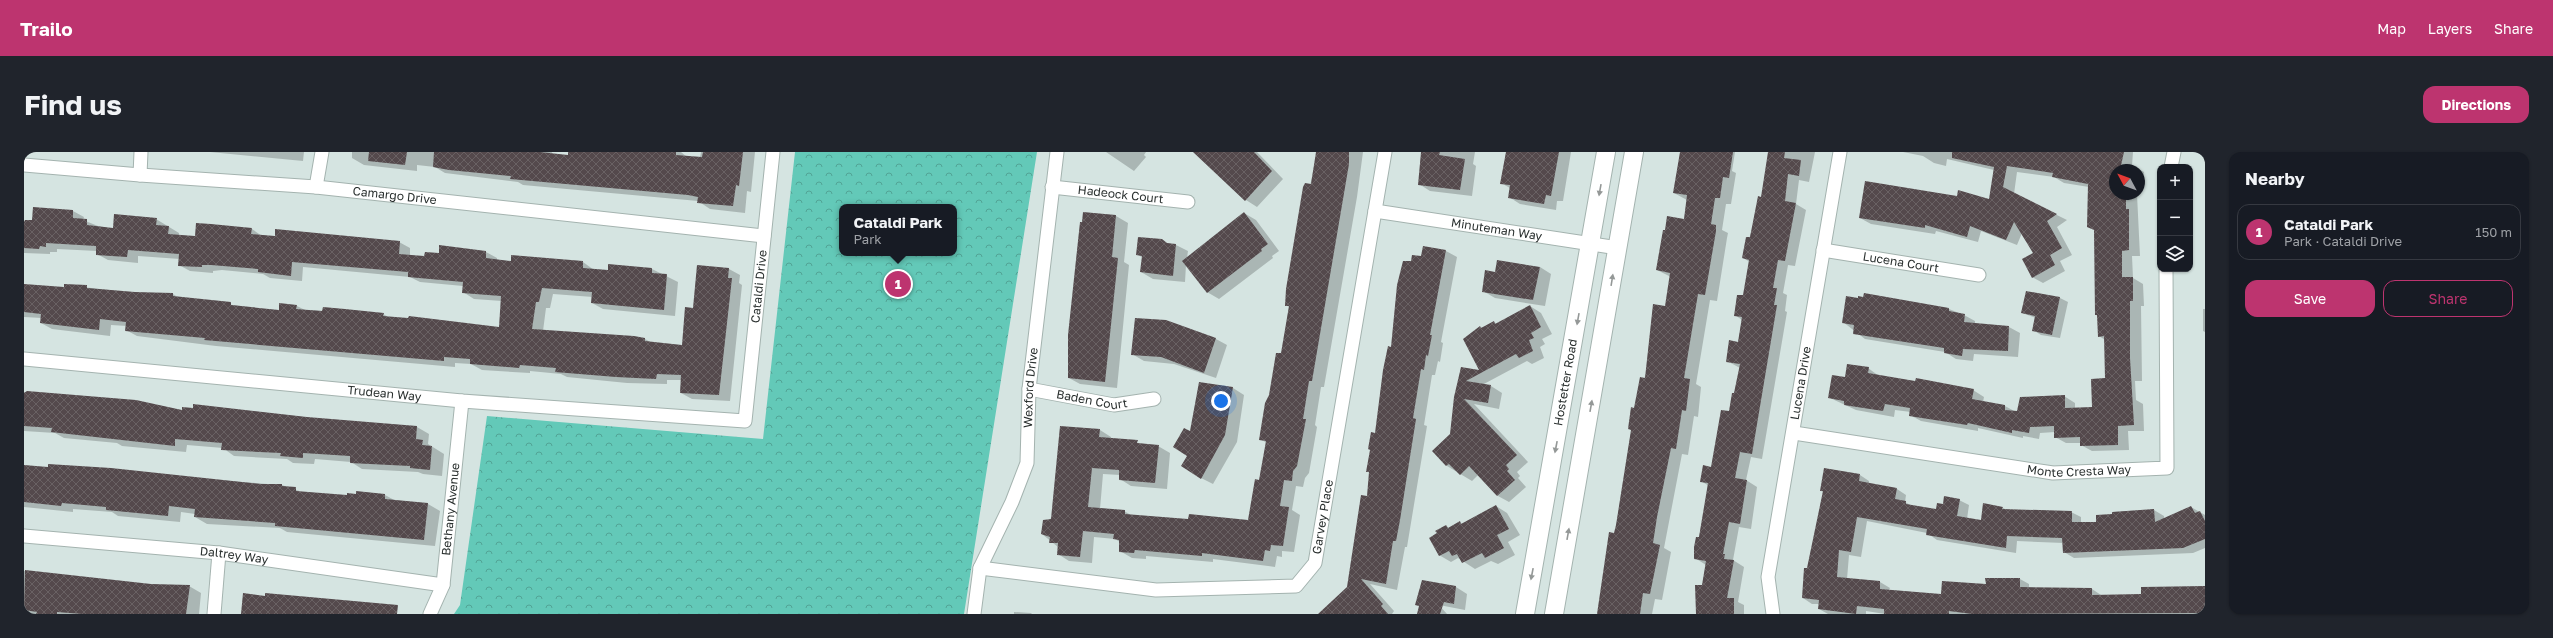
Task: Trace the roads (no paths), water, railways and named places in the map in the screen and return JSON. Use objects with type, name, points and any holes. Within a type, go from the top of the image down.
[{"type":"main road","name":"Hostetter Road","points":[[1525,614],[1606,152]]},
{"type":"main road","points":[[1554,614],[1634,152]]},
{"type":"street","points":[[140,175],[141,152]]},
{"type":"street","points":[[316,187],[322,152]]},
{"type":"street","name":"Cataldi Drive","points":[[745,421],[773,152]]},
{"type":"street","name":"Wexford Drive","points":[[974,614],[980,568],[1012,502],[1027,463],[1029,389],[1057,152]]},
{"type":"street","name":"Garvey Place","points":[[980,568],[1156,590],[1296,586],[1316,562],[1385,152]]},
{"type":"street","name":"Lucena Drive","points":[[1773,614],[1768,577],[1794,433],[1840,152]]},
{"type":"street","points":[[2172,164],[2174,152]]},
{"type":"street","name":"Camargo Drive","points":[[24,165],[140,175],[316,187],[764,236]]},
{"type":"street","name":"Hadeock Court","points":[[1052,187],[1188,202]]},
{"type":"street","name":"Minuteman Way","points":[[1375,211],[1618,248]]},
{"type":"street","name":"Lucena Court","points":[[1823,250],[1979,276]]},
{"type":"street","name":"Monte Cresta Way","points":[[1794,433],[2053,473],[2167,468],[2166,272]]},
{"type":"street","name":"Trudean Way","points":[[24,359],[462,401],[745,421]]},
{"type":"street","name":"Baden Court","points":[[1029,389],[1114,405],[1154,399]]},
{"type":"street","name":"Bethany Avenue","points":[[430,614],[443,586],[462,401]]},
{"type":"street","name":"Daltrey Way","points":[[24,536],[219,553],[443,586]]},
{"type":"street","points":[[214,614],[219,553]]},
{"type":"place","name":"Cataldi Park","points":[[898,284]]}]
